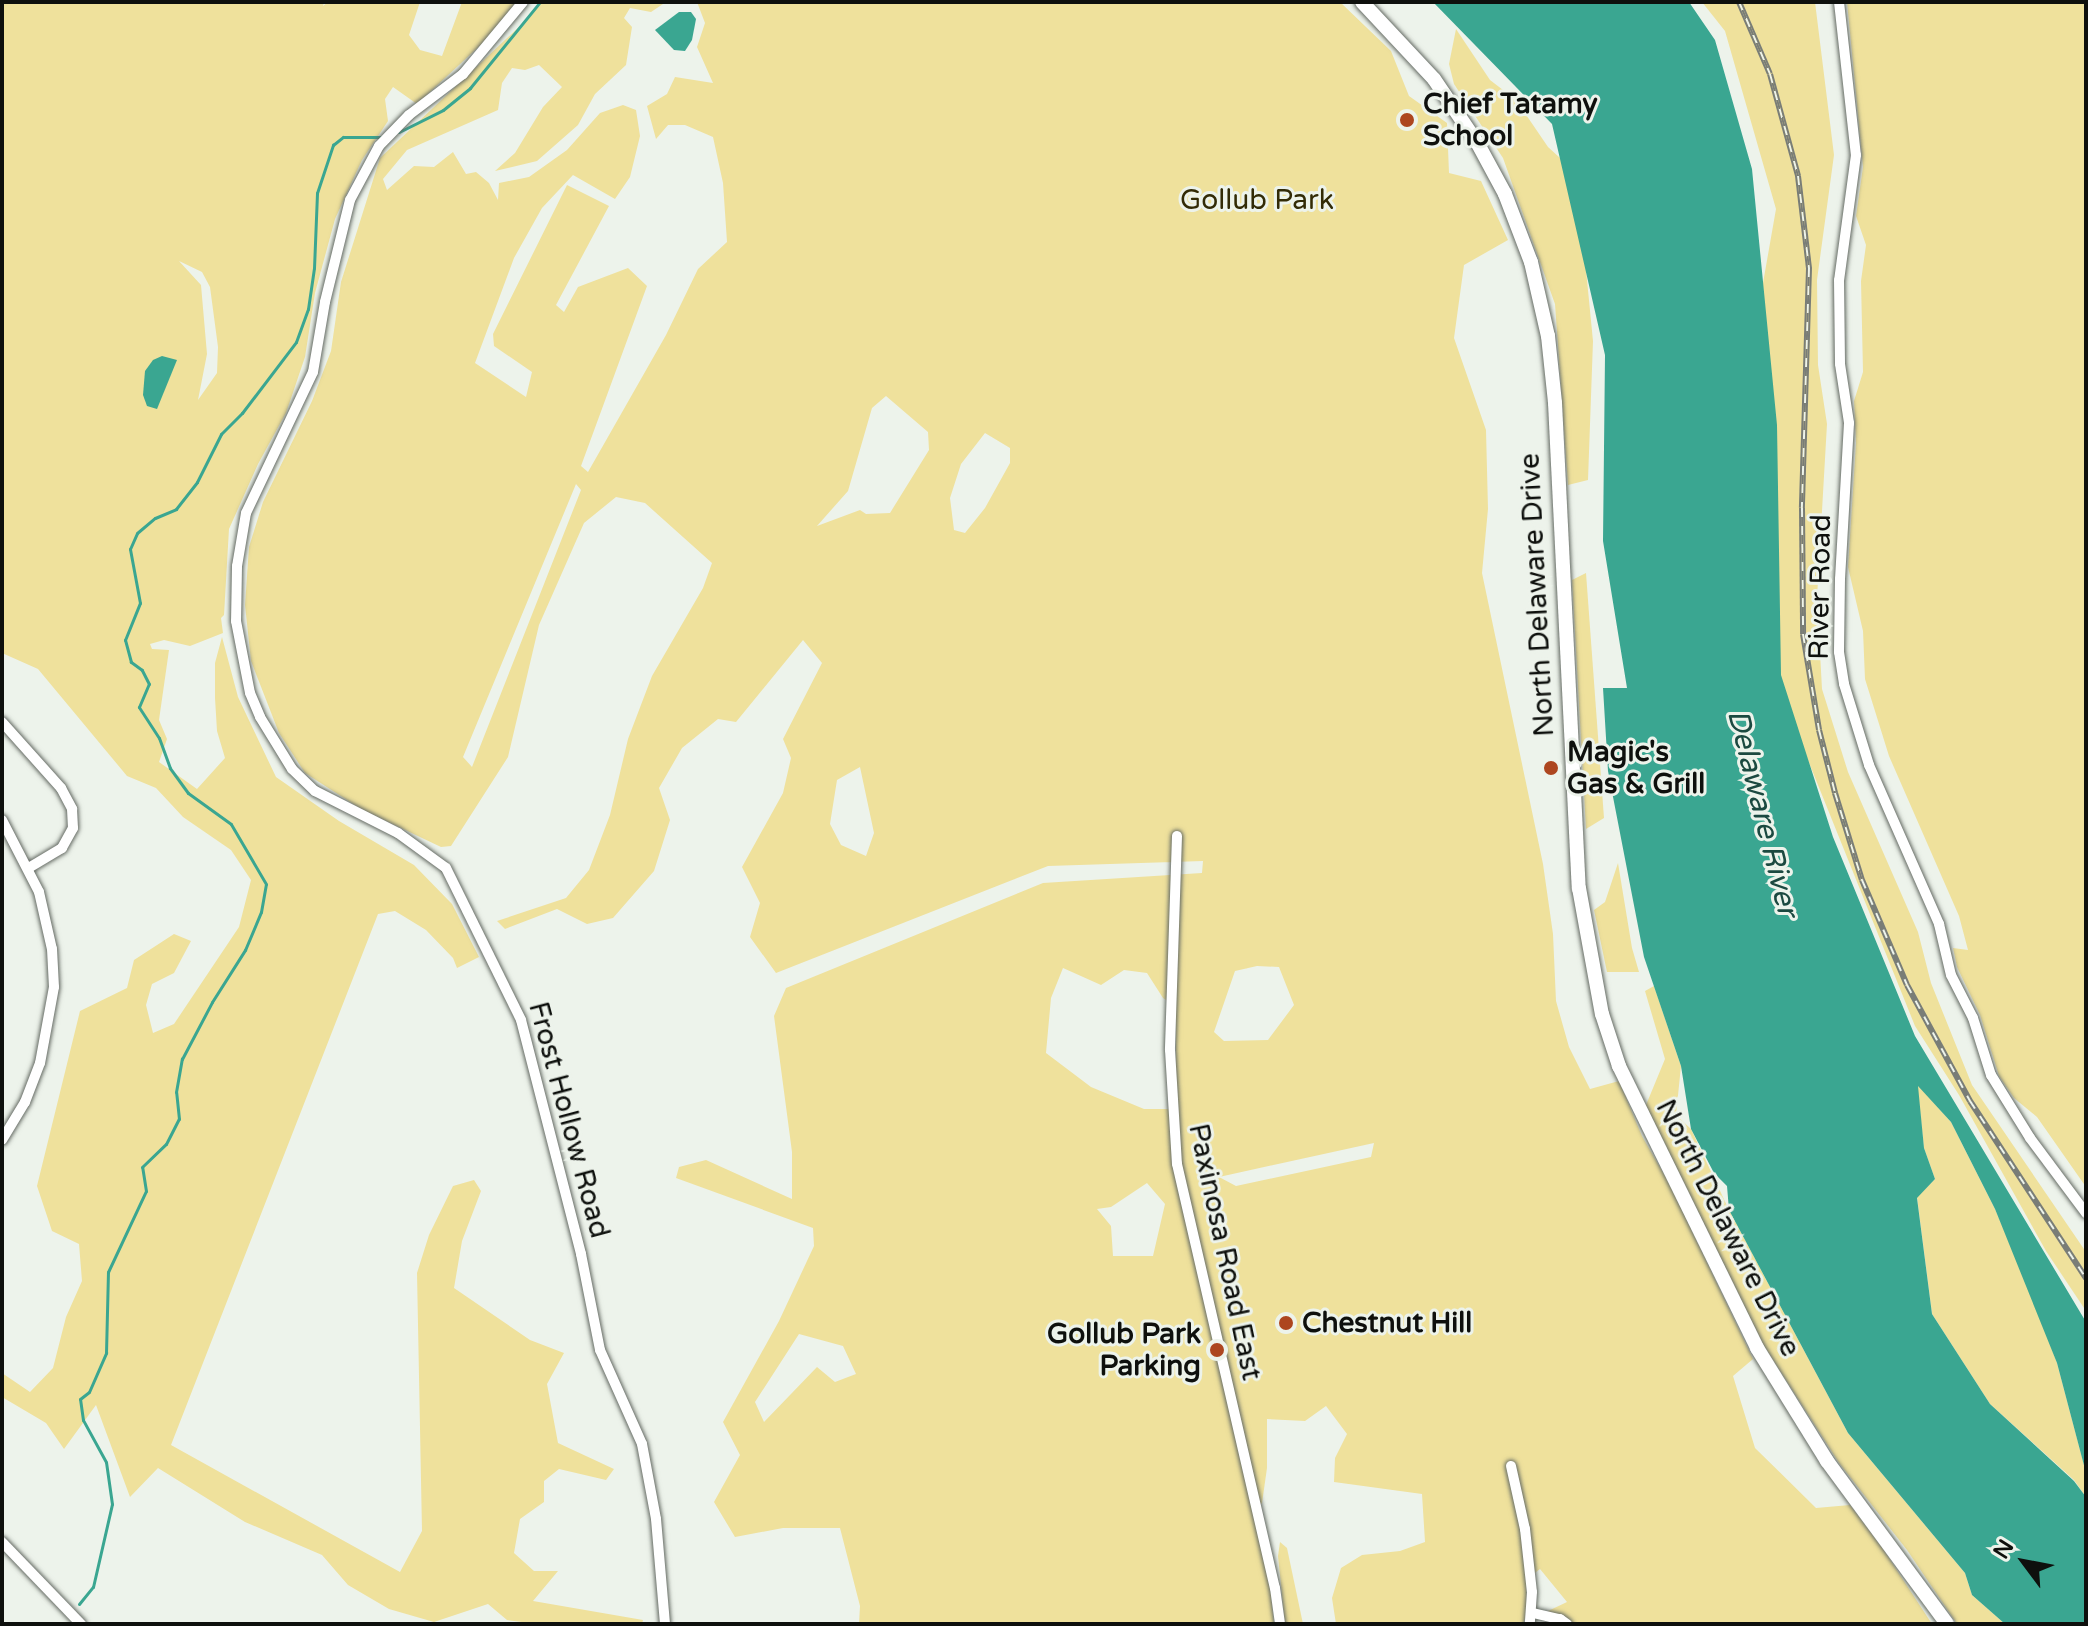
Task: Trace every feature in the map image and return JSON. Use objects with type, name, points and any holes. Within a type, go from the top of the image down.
[{"type":"main road","name":"North Delaware Drive","points":[[1362,2],[1434,79],[1478,144],[1505,194],[1531,262],[1548,336],[1555,403],[1579,888],[1602,1014],[1619,1066],[1757,1348],[1827,1461],[1947,1624]]},
{"type":"street","name":"Frost Hollow Road","points":[[523,2],[463,74],[397,126],[379,146],[350,200],[325,302],[319,350],[304,398],[246,513],[237,583],[236,621],[244,673],[266,728],[304,782],[398,833],[446,868],[521,1020],[581,1254],[600,1350],[642,1444],[656,1519],[665,1624]]},
{"type":"street","name":"River Road","points":[[1839,2],[1856,155],[1839,280],[1840,364],[1849,423],[1840,579],[1839,652],[1844,684],[1864,752],[1939,924],[1951,975],[1973,1018],[1991,1075],[2030,1138],[2086,1213]]},
{"type":"street","points":[[2,722],[61,788],[72,809],[73,828],[62,848],[29,868]]},
{"type":"street","points":[[2,820],[29,868],[47,921],[54,987],[40,1063],[25,1102],[2,1140]]},
{"type":"street","name":"Paxinosa Road East","points":[[1177,836],[1170,1050],[1177,1164],[1275,1588],[1280,1624]]},
{"type":"street","points":[[1511,1466],[1525,1529],[1532,1619],[1560,1619],[1567,1624]]},
{"type":"street","points":[[2,1542],[81,1624]]},
{"type":"green space","points":[[2,2],[324,2],[323,6],[328,2],[420,2],[409,35],[420,50],[442,56],[462,2],[516,2],[486,40],[417,104],[393,87],[385,99],[388,121],[362,160],[335,219],[315,293],[305,357],[286,413],[258,464],[229,529],[224,615],[221,618],[223,633],[190,646],[164,640],[150,644],[152,649],[169,650],[159,720],[167,739],[159,762],[197,789],[225,758],[217,731],[215,698],[215,663],[222,637],[238,697],[276,777],[339,821],[414,865],[452,904],[479,957],[457,968],[453,958],[426,930],[395,911],[378,914],[171,1445],[400,1572],[422,1531],[417,1273],[429,1235],[453,1186],[474,1180],[481,1191],[462,1241],[454,1288],[530,1340],[564,1353],[547,1384],[558,1443],[614,1469],[606,1480],[559,1469],[544,1481],[544,1502],[520,1519],[514,1553],[534,1571],[558,1571],[533,1601],[643,1620],[642,1624],[538,1624],[507,1620],[488,1604],[434,1622],[389,1609],[348,1585],[322,1555],[245,1522],[158,1468],[130,1497],[96,1405],[64,1449],[46,1423],[2,1397],[2,1373],[30,1392],[53,1368],[66,1317],[82,1281],[79,1244],[52,1231],[37,1186],[80,1011],[127,988],[134,960],[174,934],[191,941],[174,973],[152,984],[146,1005],[153,1033],[174,1024],[239,927],[251,880],[231,850],[183,817],[156,788],[127,776],[38,669],[2,653]],"holes":[[[179,261],[202,272],[210,287],[218,347],[217,373],[198,400],[207,354],[201,285]]]},
{"type":"green space","name":"Gollub Park","points":[[540,2],[666,2],[651,12],[630,8],[624,18],[632,27],[626,65],[595,94],[578,125],[537,161],[495,171],[515,153],[543,107],[562,87],[539,65],[525,70],[512,68],[502,83],[498,110],[407,150],[383,179],[387,190],[414,166],[434,167],[453,152],[466,174],[476,172],[489,183],[498,200],[499,183],[529,177],[567,150],[600,113],[623,105],[636,110],[640,136],[630,177],[615,199],[573,175],[542,208],[514,258],[475,363],[526,397],[532,372],[494,346],[493,334],[567,185],[609,206],[556,305],[564,312],[578,287],[628,268],[647,286],[581,466],[588,472],[666,335],[698,269],[727,242],[723,183],[713,137],[685,125],[668,125],[656,139],[647,106],[667,94],[675,77],[713,83],[697,47],[705,23],[697,2],[1340,2],[1391,51],[1409,96],[1447,123],[1449,173],[1481,181],[1508,240],[1464,265],[1454,338],[1486,430],[1488,509],[1482,573],[1543,864],[1553,934],[1556,1001],[1569,1047],[1590,1089],[1619,1081],[1642,1136],[1670,1185],[1753,1359],[1733,1376],[1755,1448],[1816,1508],[1850,1505],[1932,1624],[1548,1624],[1551,1622],[1548,1611],[1567,1602],[1540,1569],[1526,1580],[1527,1612],[1523,1624],[1336,1624],[1332,1598],[1341,1568],[1362,1555],[1400,1551],[1425,1542],[1422,1494],[1334,1482],[1335,1458],[1347,1434],[1326,1406],[1305,1421],[1267,1419],[1267,1468],[1262,1503],[1254,1511],[1269,1576],[1274,1624],[859,1624],[860,1606],[840,1528],[783,1528],[735,1537],[714,1502],[740,1455],[723,1422],[779,1321],[814,1246],[813,1228],[676,1178],[679,1167],[706,1160],[792,1199],[792,1152],[774,1016],[786,988],[1043,883],[1202,873],[1203,861],[1048,866],[776,973],[750,937],[760,903],[742,867],[783,793],[791,758],[783,739],[822,663],[803,640],[736,722],[718,719],[682,748],[659,788],[670,820],[654,871],[613,918],[587,924],[557,909],[505,929],[497,921],[566,898],[589,870],[610,815],[628,739],[652,676],[703,588],[712,563],[645,503],[616,497],[584,523],[539,625],[508,757],[451,846],[441,847],[361,809],[305,773],[279,733],[251,661],[245,605],[249,547],[263,502],[312,401],[331,351],[341,282],[380,158],[523,23]],"holes":[[[886,396],[928,432],[929,450],[890,513],[866,514],[860,510],[817,526],[848,491],[872,408]],[[985,433],[1010,448],[1010,463],[985,508],[965,533],[954,530],[950,498],[961,464]],[[576,484],[581,490],[472,767],[463,757]],[[860,767],[874,833],[866,856],[841,845],[830,824],[837,780]],[[1257,966],[1279,967],[1294,1005],[1268,1040],[1224,1041],[1214,1032],[1235,971]],[[1063,968],[1101,985],[1124,970],[1147,973],[1163,998],[1176,1006],[1176,1109],[1144,1109],[1091,1087],[1046,1053],[1051,998]],[[1374,1143],[1371,1157],[1236,1186],[1219,1177]],[[1147,1183],[1165,1204],[1153,1256],[1113,1256],[1111,1226],[1097,1209],[1111,1207]],[[799,1334],[843,1346],[856,1374],[835,1382],[817,1367],[764,1422],[755,1402]]]},
{"type":"green space","points":[[1702,2],[1815,2],[1834,155],[1817,280],[1818,365],[1827,424],[1817,598],[1822,689],[1848,772],[1918,932],[1931,983],[1972,1085],[2086,1252],[2086,1311],[2046,1251],[1959,1095],[1915,1026],[1787,708],[1768,620],[1756,323],[1776,209],[1725,31]]},
{"type":"green space","points":[[1847,2],[2086,2],[2086,1187],[2037,1117],[2014,1098],[1999,1076],[1980,1015],[1957,967],[1953,948],[1968,950],[1959,916],[1889,756],[1865,679],[1863,631],[1848,567],[1856,443],[1854,401],[1863,372],[1861,281],[1866,245],[1856,216],[1863,167]]},
{"type":"green space","points":[[1456,29],[1490,80],[1516,100],[1548,147],[1571,168],[1581,219],[1593,341],[1588,480],[1568,485],[1555,304],[1503,158],[1454,84],[1449,64]]},
{"type":"green space","points":[[1586,573],[1604,818],[1586,829],[1572,580]]},
{"type":"green space","points":[[1618,863],[1639,972],[1607,972],[1594,910],[1605,902]]},
{"type":"green space","points":[[1654,986],[1681,1066],[1676,1115],[1691,1129],[1729,1210],[1848,1433],[1965,1573],[1972,1595],[2005,1624],[1957,1624],[1907,1550],[1839,1463],[1763,1344],[1646,1105],[1665,1059],[1645,991]]},
{"type":"green space","points":[[1917,1084],[1951,1122],[1995,1209],[2037,1308],[2057,1363],[2084,1465],[2086,1497],[2074,1480],[1990,1404],[1932,1314],[1917,1197],[1935,1179],[1924,1148]]},
{"type":"green space","points":[[1280,1542],[1287,1548],[1303,1624],[1285,1624],[1278,1556]]},
{"type":"water","name":"Delaware River","points":[[1433,2],[1689,2],[1715,40],[1752,169],[1777,425],[1781,675],[1833,837],[1915,1036],[2086,1322],[2086,1473],[2057,1363],[1995,1209],[1951,1122],[1918,1086],[1924,1148],[1935,1179],[1917,1198],[1932,1314],[1990,1404],[2074,1481],[2086,1497],[2086,1624],[2005,1624],[1972,1595],[1965,1573],[1848,1433],[1729,1210],[1727,1186],[1714,1173],[1691,1129],[1681,1066],[1644,957],[1608,771],[1603,688],[1627,688],[1603,541],[1605,355],[1552,124]]},
{"type":"water","points":[[679,12],[691,12],[696,19],[692,40],[685,51],[674,50],[655,30]]},
{"type":"water","points":[[162,356],[177,360],[157,409],[147,406],[143,395],[145,371],[153,360]]},
{"type":"waterway","points":[[399,132],[443,110],[470,88],[540,2]]},
{"type":"waterway","points":[[79,1604],[93,1587],[112,1504],[106,1462],[83,1420],[80,1399],[89,1392],[106,1353],[108,1272],[146,1191],[142,1167],[166,1144],[179,1119],[176,1092],[182,1059],[212,1002],[245,950],[261,912],[266,884],[231,824],[188,793],[170,768],[159,738],[139,707],[149,684],[142,670],[131,662],[125,640],[140,603],[130,549],[137,533],[155,518],[176,509],[197,482],[221,434],[242,413],[296,342],[308,309],[314,268],[317,193],[333,145],[343,137],[384,137]]},
{"type":"railway","points":[[1739,2],[1770,74],[1798,176],[1809,268],[1802,508],[1803,634],[1819,730],[1835,793],[1862,880],[1907,985],[1970,1101],[2086,1278]]},
{"type":"place","name":"Chief Tatamy School","points":[[1407,120]]},
{"type":"place","name":"Magic's Gas & Grill","points":[[1551,768]]},
{"type":"place","name":"Chestnut Hill","points":[[1286,1323]]},
{"type":"place","name":"Gollub Park Parking","points":[[1217,1350]]}]
